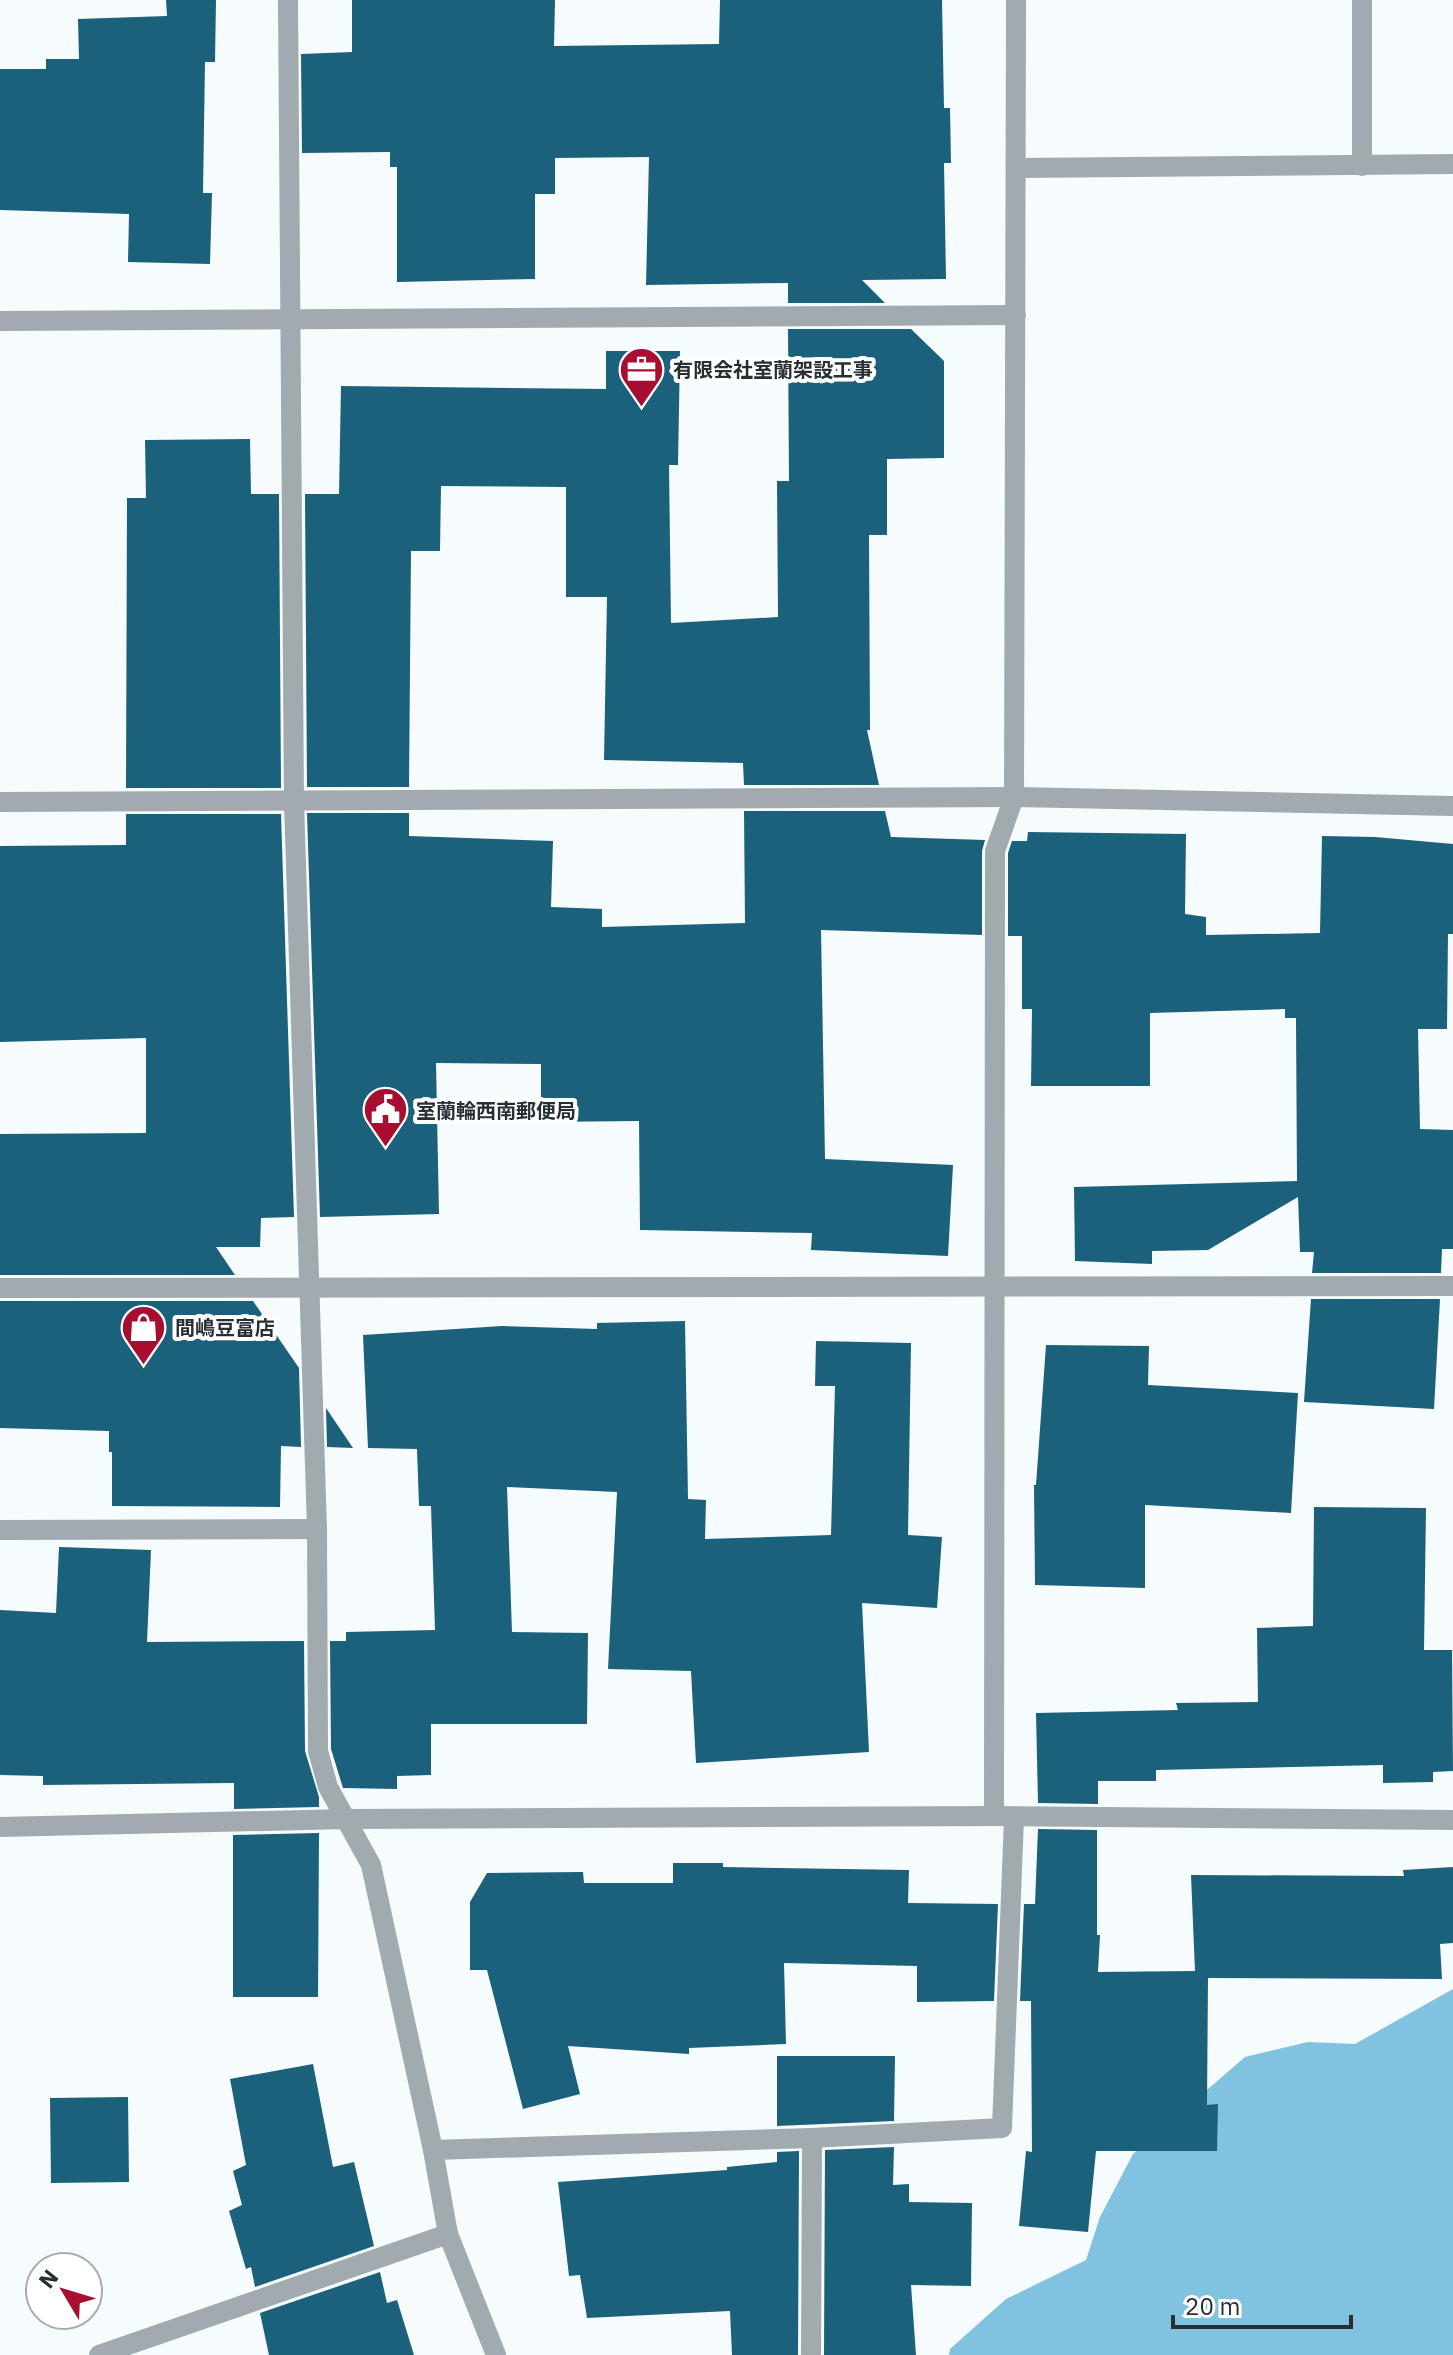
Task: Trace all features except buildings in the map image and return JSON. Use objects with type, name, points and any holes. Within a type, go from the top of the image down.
[{"type":"street","points":[[288,0],[294,802],[317,1529],[318,1751],[328,1787],[371,1865],[433,2150],[448,2234],[496,2355]]},
{"type":"street","points":[[433,2150],[812,2138],[1002,2128],[1004,1817],[995,1285],[995,851],[1014,797],[1016,0]]},
{"type":"street","points":[[1362,0],[1362,166]]},
{"type":"street","points":[[1017,168],[1453,164]]},
{"type":"street","points":[[0,321],[1016,315]]},
{"type":"street","points":[[0,802],[1014,797],[1453,806]]},
{"type":"street","points":[[0,1288],[1453,1286]]},
{"type":"street","points":[[0,1530],[317,1529]]},
{"type":"street","points":[[0,1827],[347,1819],[1004,1817],[1453,1820]]},
{"type":"street","points":[[811,2355],[812,2138]]},
{"type":"street","points":[[99,2355],[448,2234]]},
{"type":"shaded area","points":[[1453,1989],[1453,2355],[949,2355],[950,2349],[1006,2299],[1086,2260],[1100,2217],[1133,2154],[1245,2057],[1308,2042],[1355,2044]]},
{"type":"place","name":"有限会社室蘭架設工事","points":[[642,408]]},
{"type":"place","name":"室蘭輪西南郵便局","points":[[385,1149]]},
{"type":"place","name":"間嶋豆富店","points":[[144,1366]]}]
